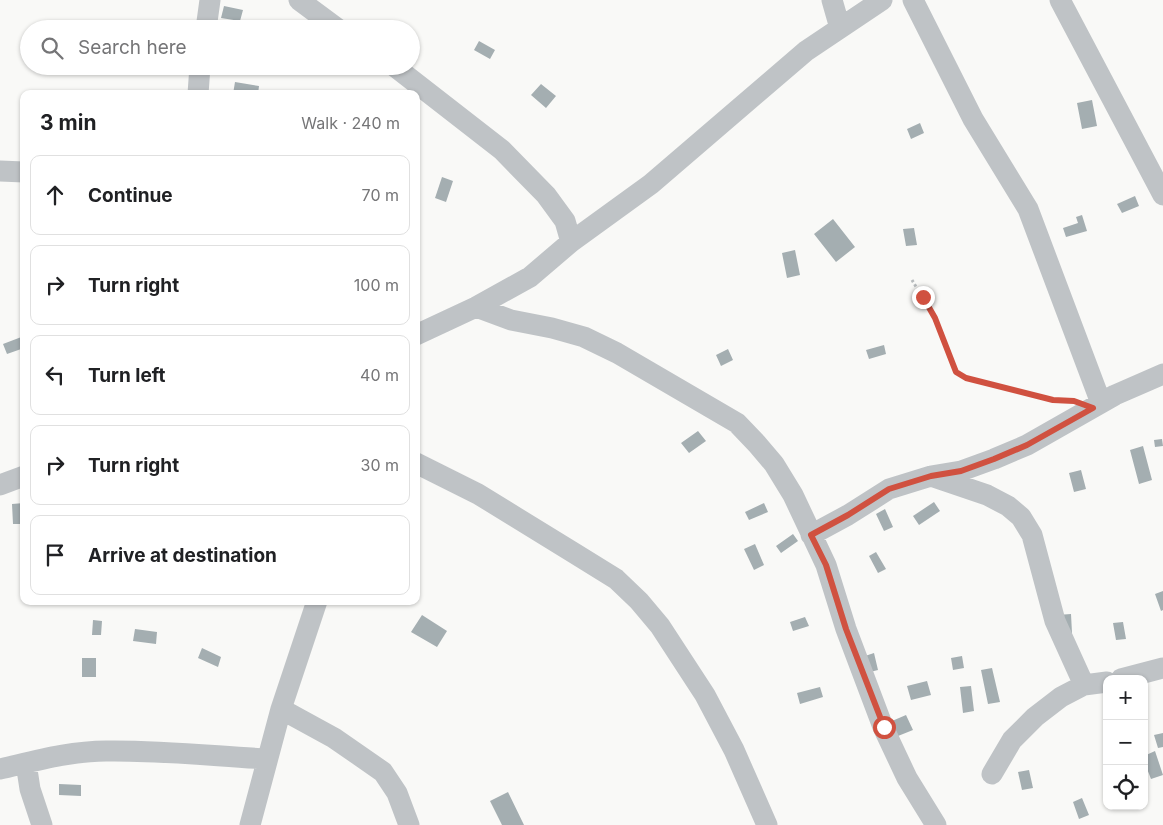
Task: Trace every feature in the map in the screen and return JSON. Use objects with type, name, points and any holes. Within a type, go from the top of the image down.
[{"type":"street","points":[[207,20],[210,0]]},
{"type":"street","points":[[299,0],[326,20]]},
{"type":"street","points":[[832,0],[840,28]]},
{"type":"street","points":[[420,332],[476,307],[530,277],[571,242],[651,184],[806,51],[882,0]]},
{"type":"street","points":[[913,0],[973,119],[1028,209],[1097,405]]},
{"type":"street","points":[[1060,0],[1163,195]]},
{"type":"street","points":[[198,90],[199,75]]},
{"type":"street","points":[[406,75],[502,150],[546,195],[565,221],[571,242]]},
{"type":"street","points":[[0,171],[20,172]]},
{"type":"street","points":[[476,307],[510,320],[552,328],[584,337],[617,353],[736,423],[757,444],[774,464],[793,495],[826,565],[846,629],[884,727],[907,778],[936,825]]},
{"type":"street","points":[[811,535],[848,515],[889,489],[931,476],[961,471],[994,459],[1027,445],[1097,405],[1163,374]]},
{"type":"street","points":[[420,465],[478,494],[616,579],[639,601],[660,626],[705,695],[734,750],[768,825]]},
{"type":"street","points":[[931,476],[987,495],[1008,506],[1021,517],[1032,535],[1054,622],[1084,685]]},
{"type":"street","points":[[0,485],[20,478]]},
{"type":"street","points":[[250,825],[281,709],[316,605]]},
{"type":"street","points":[[1136,675],[1163,668]]},
{"type":"street","points":[[992,774],[1012,740],[1035,717],[1062,697],[1084,685],[1103,683]]},
{"type":"street","points":[[281,709],[334,738],[382,772],[397,793],[409,825]]},
{"type":"street","points":[[0,769],[72,754],[105,751],[183,753],[267,759]]},
{"type":"street","points":[[26,763],[30,790],[42,825]]},
{"type":"path","points":[[912,280],[935,318],[956,372],[972,380],[1053,400],[1097,405]]},
{"type":"building","points":[[224,6],[243,10],[240,20],[221,18]]},
{"type":"building","points":[[479,41],[495,50],[490,59],[474,50]]},
{"type":"building","points":[[235,82],[259,86],[258,90],[234,90]]},
{"type":"building","points":[[541,84],[556,96],[546,108],[531,95]]},
{"type":"building","points":[[1092,100],[1097,126],[1082,129],[1077,103]]},
{"type":"building","points":[[920,123],[924,133],[911,139],[907,129]]},
{"type":"building","points":[[442,177],[453,181],[446,202],[435,198]]},
{"type":"building","points":[[1135,196],[1139,206],[1122,213],[1117,204]]},
{"type":"building","points":[[1082,215],[1087,231],[1066,237],[1063,228],[1078,223],[1076,217]]},
{"type":"building","points":[[833,219],[855,247],[836,262],[814,234]]},
{"type":"building","points":[[914,228],[917,245],[906,246],[903,229]]},
{"type":"building","points":[[795,250],[800,275],[787,278],[782,253]]},
{"type":"building","points":[[20,338],[20,349],[7,354],[3,344]]},
{"type":"building","points":[[884,345],[886,354],[869,359],[866,350]]},
{"type":"building","points":[[728,349],[733,360],[721,366],[716,355]]},
{"type":"building","points":[[698,431],[706,441],[689,453],[681,443]]},
{"type":"building","points":[[1162,439],[1163,446],[1155,447],[1154,440]]},
{"type":"building","points":[[1143,446],[1152,480],[1139,484],[1130,450]]},
{"type":"building","points":[[1081,470],[1086,489],[1074,492],[1069,473]]},
{"type":"building","points":[[934,502],[940,511],[919,525],[913,516]]},
{"type":"building","points":[[20,503],[20,524],[13,524],[12,504]]},
{"type":"building","points":[[764,503],[768,512],[749,520],[745,512]]},
{"type":"building","points":[[885,509],[893,527],[884,531],[876,514]]},
{"type":"building","points":[[793,534],[798,541],[781,553],[776,546]]},
{"type":"building","points":[[755,544],[764,565],[754,570],[744,549]]},
{"type":"building","points":[[876,552],[886,569],[878,573],[869,556]]},
{"type":"building","points":[[1163,591],[1163,610],[1161,611],[1155,594]]},
{"type":"building","points":[[1071,614],[1072,633],[1058,634],[1057,615]]},
{"type":"building","points":[[422,615],[447,631],[437,647],[411,632]]},
{"type":"building","points":[[805,617],[809,626],[793,631],[790,622]]},
{"type":"building","points":[[93,620],[102,621],[101,635],[92,635]]},
{"type":"building","points":[[1123,622],[1126,639],[1116,640],[1113,623]]},
{"type":"building","points":[[135,629],[157,632],[156,644],[133,641]]},
{"type":"building","points":[[202,648],[221,657],[218,667],[198,658]]},
{"type":"building","points":[[874,653],[878,670],[870,672],[865,656]]},
{"type":"building","points":[[962,656],[964,668],[953,670],[951,658]]},
{"type":"building","points":[[82,658],[96,658],[96,677],[82,677]]},
{"type":"building","points":[[992,668],[1000,702],[988,704],[981,670]]},
{"type":"building","points":[[927,681],[931,695],[911,700],[907,686]]},
{"type":"building","points":[[971,686],[974,711],[963,713],[960,687]]},
{"type":"building","points":[[820,687],[823,697],[800,704],[797,693]]},
{"type":"building","points":[[906,715],[913,730],[898,736],[892,721]]},
{"type":"building","points":[[1163,733],[1163,747],[1158,748],[1154,735]]},
{"type":"building","points":[[1155,751],[1163,775],[1151,779],[1148,771],[1148,754]]},
{"type":"building","points":[[1029,770],[1033,788],[1022,790],[1018,772]]},
{"type":"building","points":[[59,784],[81,785],[81,796],[59,795]]},
{"type":"building","points":[[508,792],[524,825],[502,825],[490,801]]},
{"type":"building","points":[[1082,798],[1089,815],[1079,819],[1073,802]]},
{"type":"route","points":[[884,727],[866,685],[826,565],[811,535],[848,515],[889,489],[931,476],[961,471],[994,459],[1027,445],[1093,408],[1074,401],[1053,400],[979,382],[966,378],[956,372],[935,318],[923,297]]}]
